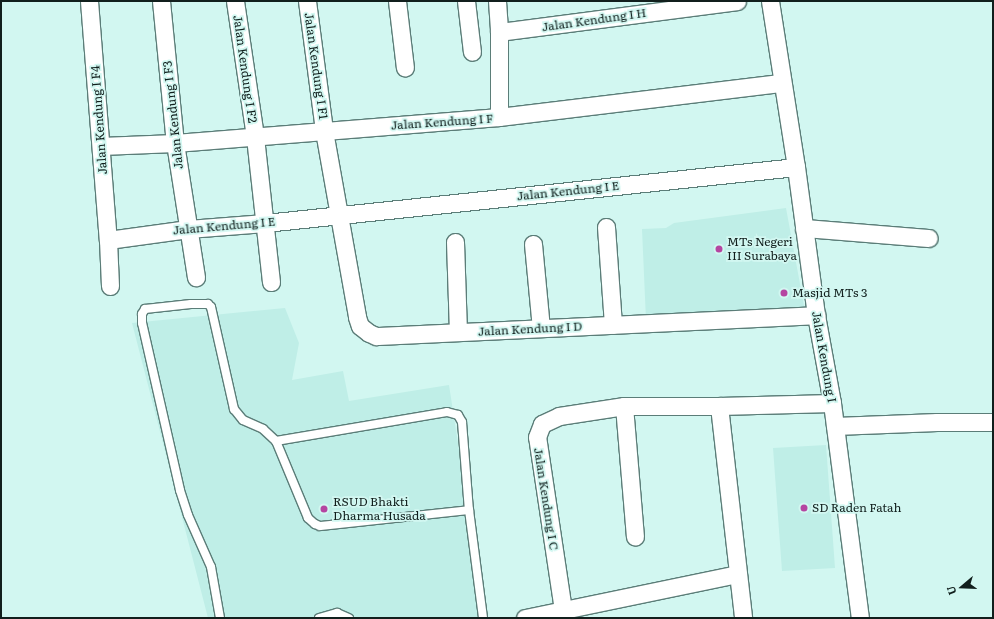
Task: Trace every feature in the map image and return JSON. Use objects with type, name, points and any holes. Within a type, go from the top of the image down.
[{"type":"street","name":"Jalan Kendung I F4","points":[[89,1],[108,240],[110,286]]},
{"type":"street","name":"Jalan Kendung I F3","points":[[161,1],[175,143],[196,277]]},
{"type":"street","name":"Jalan Kendung I F2","points":[[235,1],[255,137],[271,282]]},
{"type":"street","name":"Jalan Kendung I F1","points":[[307,1],[324,131]]},
{"type":"street","points":[[397,1],[405,68]]},
{"type":"street","points":[[466,1],[472,52]]},
{"type":"street","points":[[497,1],[499,32],[499,117]]},
{"type":"street","name":"Jalan Kendung I H","points":[[499,32],[737,1]]},
{"type":"street","name":"Jalan Kendung I","points":[[770,1],[796,167],[816,315],[836,426],[860,618]]},
{"type":"street","name":"Jalan Kendung I F","points":[[101,146],[175,143],[499,117],[782,83]]},
{"type":"street","points":[[324,131],[340,215]]},
{"type":"street","name":"Jalan Kendung I E","points":[[108,240],[188,229],[265,223],[796,167]]},
{"type":"street","name":"Jalan Kendung I D","points":[[340,215],[360,326],[369,334],[376,336],[816,315]]},
{"type":"street","points":[[606,227],[613,325]]},
{"type":"street","points":[[804,228],[929,238]]},
{"type":"street","points":[[455,242],[458,332]]},
{"type":"street","points":[[533,244],[541,328]]},
{"type":"street","name":"Jalan Kendung I C","points":[[563,610],[537,437],[542,424],[551,419],[624,406],[718,406],[832,403]]},
{"type":"street","points":[[624,406],[635,537]]},
{"type":"street","points":[[718,406],[743,618]]},
{"type":"street","points":[[836,426],[937,422],[993,422]]},
{"type":"street","points":[[525,618],[738,574]]},
{"type":"lane","points":[[220,618],[211,566],[188,515],[178,482],[142,323],[142,314],[145,309],[191,304],[208,304],[212,312],[214,328],[234,409],[243,420],[263,429],[276,441],[308,518],[320,526],[469,510]]},
{"type":"lane","points":[[276,441],[447,412],[458,415],[462,422],[469,510],[483,618]]},
{"type":"lane","points":[[319,618],[338,613],[349,618]]},
{"type":"shaded area","name":"MTs Negeri III Surabaya","points":[[786,208],[805,311],[646,320],[642,229],[666,228],[674,223]]},
{"type":"shaded area","name":"RSUD Bhakti Dharma Husada","points":[[285,308],[299,343],[292,380],[343,371],[349,401],[449,385],[485,618],[208,618],[132,323]]},
{"type":"shaded area","name":"SD Raden Fatah","points":[[826,445],[835,568],[782,571],[773,448]]},
{"type":"place","name":"MTs Negeri III Surabaya","points":[[719,249]]},
{"type":"place","name":"Masjid MTs 3","points":[[784,293]]},
{"type":"place","name":"SD Raden Fatah","points":[[804,508]]},
{"type":"place","name":"RSUD Bhakti Dharma Husada","points":[[324,509]]}]
